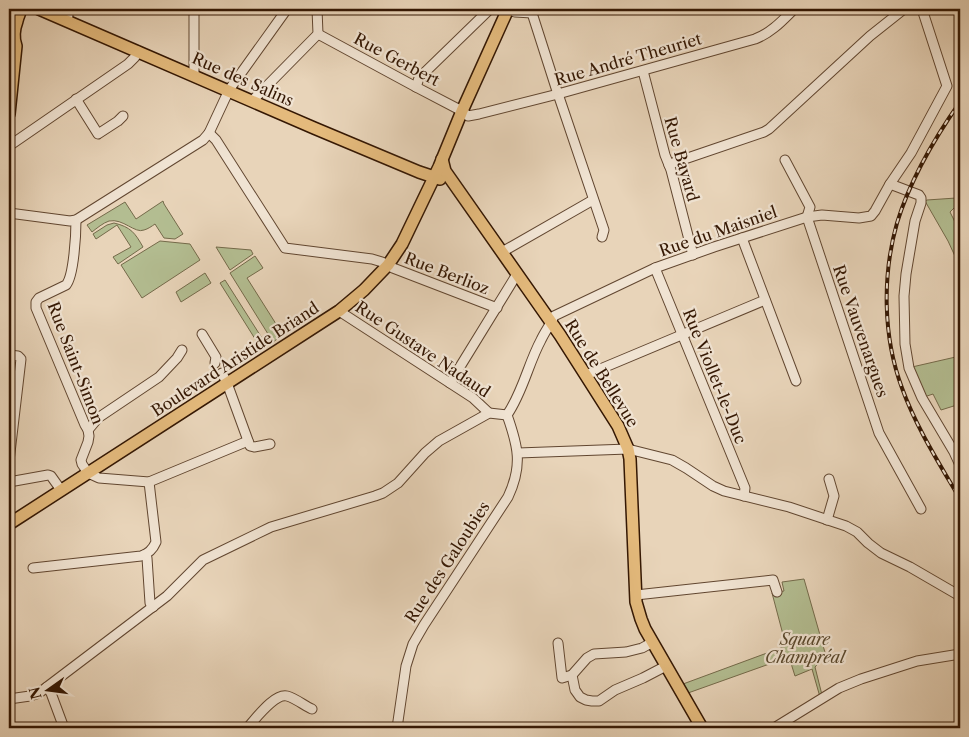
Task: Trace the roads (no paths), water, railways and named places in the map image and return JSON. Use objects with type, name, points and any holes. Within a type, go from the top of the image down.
[{"type":"main road","name":"Rue des Salins","points":[[40,9],[433,177]]},
{"type":"main road","name":"Boulevard Aristide Briand","points":[[9,524],[88,473],[224,378],[339,311],[364,290],[388,265],[407,236],[508,9]]},
{"type":"main road","points":[[9,114],[13,39],[20,39],[24,20],[16,12]]},
{"type":"main road","name":"Rue de Bellevue","points":[[442,159],[445,171],[454,186],[502,252],[586,375],[618,426],[628,449]]},
{"type":"main road","points":[[433,177],[454,186]]},
{"type":"main road","points":[[628,449],[636,602],[641,619],[653,642],[702,728]]},
{"type":"street","points":[[67,21],[69,9]]},
{"type":"street","points":[[194,9],[194,75]]},
{"type":"street","points":[[9,213],[70,221],[76,220],[199,143],[209,133],[229,90],[287,9]]},
{"type":"street","points":[[252,101],[318,34],[317,9]]},
{"type":"street","points":[[416,87],[419,78],[490,9]]},
{"type":"street","points":[[508,9],[514,12],[533,11],[558,94],[604,230],[602,237]]},
{"type":"street","name":"Rue André Theuriet","points":[[462,111],[468,116],[558,94],[760,37],[777,26],[794,9]]},
{"type":"street","points":[[669,165],[764,132],[777,123],[870,36],[904,9]]},
{"type":"street","points":[[922,9],[947,86],[911,153],[890,184],[919,195],[921,198],[906,274],[904,296],[905,344],[909,368],[922,398],[960,465]]},
{"type":"street","name":"Rue Gerbert","points":[[318,34],[462,111]]},
{"type":"street","points":[[9,146],[128,64],[138,51]]},
{"type":"street","name":"Rue Bayard","points":[[642,71],[693,255]]},
{"type":"street","points":[[76,99],[98,134],[123,116]]},
{"type":"street","name":"Rue Berlioz","points":[[209,133],[216,140],[285,248],[372,259],[497,308]]},
{"type":"street","name":"Rue Vauvenargues","points":[[785,160],[810,207],[807,217],[879,433],[921,509]]},
{"type":"street","name":"Rue du Maisniel","points":[[551,323],[554,316],[655,268],[742,238],[807,217],[822,215],[859,218],[870,216],[875,211],[890,184]]},
{"type":"street","points":[[502,252],[593,200]]},
{"type":"street","name":"Rue Saint-Simon","points":[[76,220],[69,281],[66,285],[39,298],[36,302],[36,308],[84,425],[88,430],[88,442],[81,460],[88,473]]},
{"type":"street","points":[[742,238],[796,381]]},
{"type":"street","name":"Rue Viollet-le-Duc","points":[[655,268],[745,488],[744,496]]},
{"type":"street","points":[[450,383],[517,274]]},
{"type":"street","points":[[586,375],[765,300]]},
{"type":"street","name":"Rue Gustave Nadaud","points":[[339,311],[476,400],[489,413]]},
{"type":"street","points":[[9,699],[40,693],[153,608],[202,560],[272,528],[383,493],[398,483],[432,446],[489,413],[507,415],[515,404],[541,339],[551,323]]},
{"type":"street","points":[[202,334],[216,357],[215,363]]},
{"type":"street","points":[[88,430],[98,418],[159,377],[182,350]]},
{"type":"street","points":[[9,355],[18,356],[22,359],[9,462]]},
{"type":"street","points":[[224,378],[250,446],[270,444]]},
{"type":"street","name":"Rue des Galoubies","points":[[397,728],[406,666],[413,644],[424,624],[508,497],[514,483],[518,464],[518,452],[515,436],[507,415]]},
{"type":"street","points":[[88,473],[99,478],[149,482],[248,441]]},
{"type":"street","points":[[518,452],[628,449]]},
{"type":"street","name":"Rue de Bellevue","points":[[628,449],[672,460],[724,491],[789,507],[846,526],[857,532],[881,553],[910,567],[960,596]]},
{"type":"street","points":[[9,482],[48,475],[51,476],[61,490]]},
{"type":"street","points":[[827,520],[834,496],[829,479]]},
{"type":"street","points":[[33,568],[144,555],[153,549],[156,542],[149,482]]},
{"type":"street","points":[[144,555],[147,558],[150,604],[153,608]]},
{"type":"street","points":[[636,595],[774,580],[777,592]]},
{"type":"street","points":[[558,642],[562,678],[572,675],[587,658],[594,654],[626,652],[642,648],[653,642]]},
{"type":"street","points":[[774,728],[850,683],[917,660],[960,654]]},
{"type":"street","points":[[572,675],[575,690],[580,697],[592,701],[604,698],[615,690],[666,666]]},
{"type":"street","points":[[47,687],[64,728]]},
{"type":"street","points":[[247,728],[275,699],[282,696],[287,696],[312,709]]},
{"type":"railway","points":[[960,102],[924,160],[902,207],[892,243],[887,285],[888,327],[891,348],[902,388],[921,431],[960,499]]},
{"type":"park label","name":"Square Champréal","points":[[805,648]]}]
